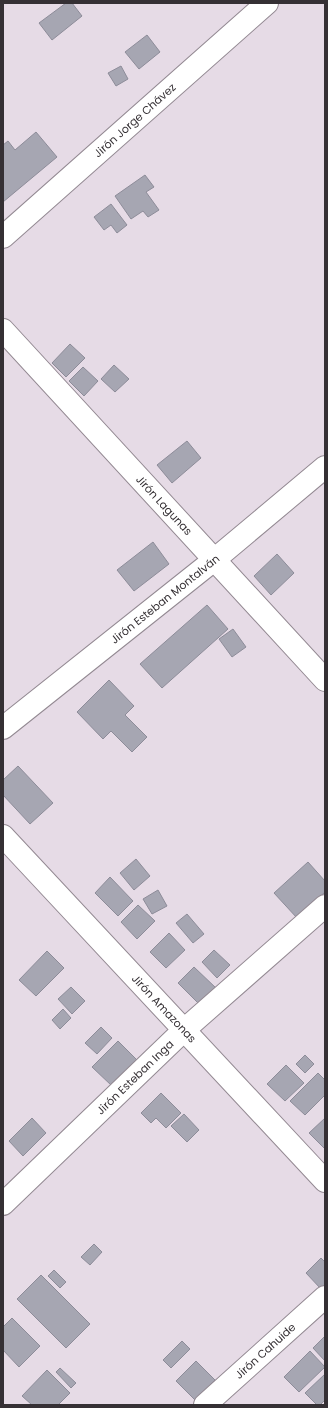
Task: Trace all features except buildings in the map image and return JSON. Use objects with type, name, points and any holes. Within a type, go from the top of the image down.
[{"type":"street","name":"Jirón Jorge Chávez","points":[[3,237],[267,3]]},
{"type":"street","name":"Jirón Lagunas","points":[[3,330],[325,680]]},
{"type":"street","name":"Jirón Esteban Montalván","points":[[3,728],[214,560],[325,467]]},
{"type":"street","name":"Jirón Amazonas","points":[[3,836],[325,1181]]},
{"type":"street","name":"Jirón Esteban Inga","points":[[3,1204],[184,1030],[325,906]]},
{"type":"street","name":"Jirón Cahuide","points":[[205,1405],[325,1297]]}]
